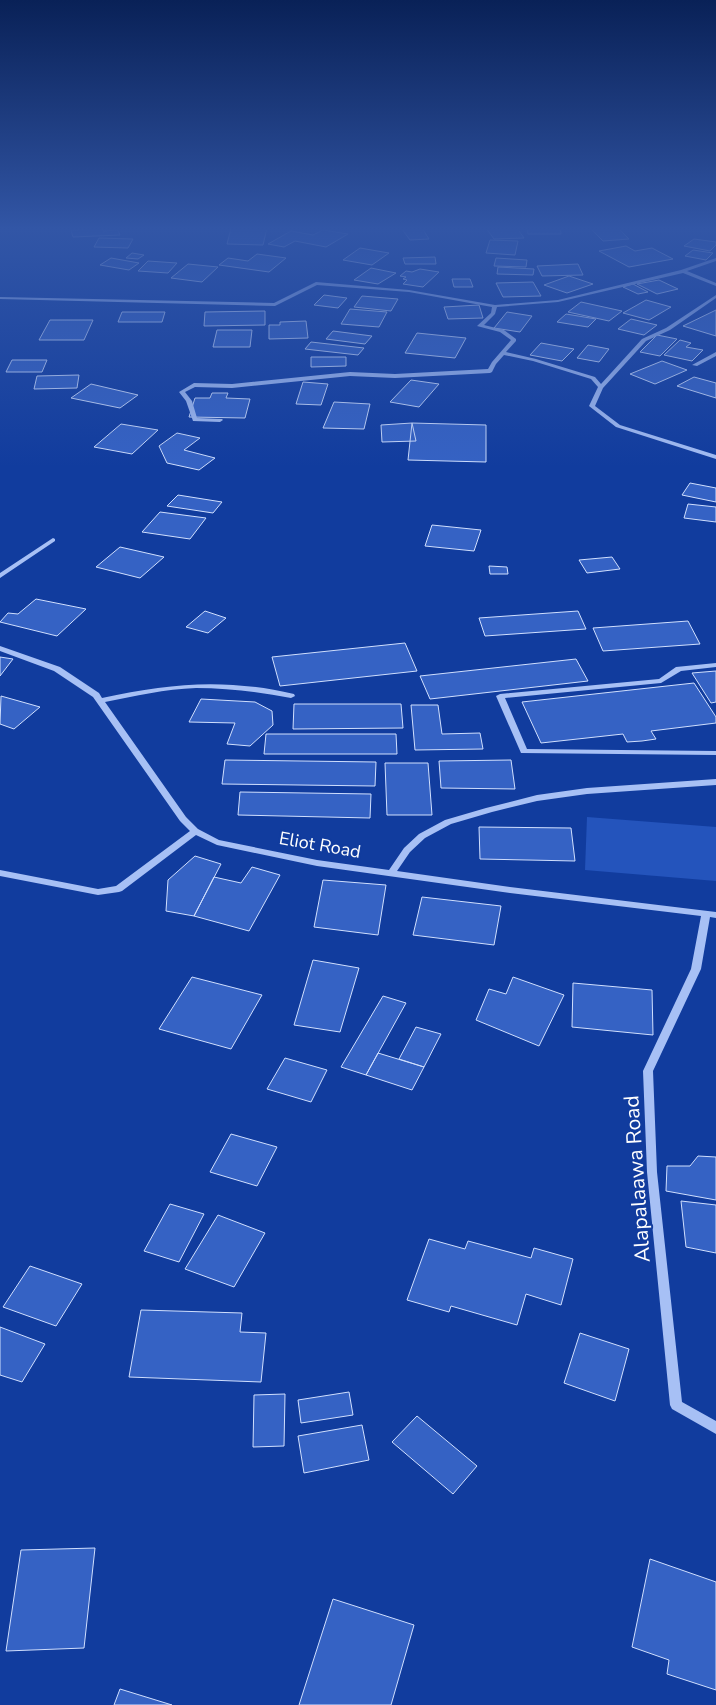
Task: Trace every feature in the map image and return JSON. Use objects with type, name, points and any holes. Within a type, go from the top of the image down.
[{"type":"street","points":[[220,420],[195,420],[189,401],[182,392],[194,385],[232,386],[350,374],[395,376],[490,371],[502,353],[514,340],[502,331],[480,326],[495,308]]},
{"type":"street","points":[[699,308],[668,329],[644,340],[601,387],[592,406],[618,426],[716,457]]},
{"type":"street","points":[[502,353],[565,368],[594,378],[601,387]]},
{"type":"street","points":[[695,365],[716,354]]},
{"type":"street","points":[[0,576],[53,540]]},
{"type":"street","name":"Eliot Road","points":[[0,648],[57,669],[96,695],[182,819],[195,831],[217,842],[317,862],[510,890],[711,915]]},
{"type":"street","points":[[716,665],[679,669],[661,680],[500,696],[524,751],[716,753]]},
{"type":"street","points":[[101,701],[156,690],[206,686],[231,687],[291,696]]},
{"type":"street","points":[[392,872],[407,850],[422,836],[448,822],[489,810],[537,798],[587,791],[716,782]]},
{"type":"street","points":[[0,873],[98,892],[110,892],[119,889],[195,831]]},
{"type":"street","name":"Alapalaawa Road","points":[[711,915],[696,969],[648,1072],[652,1172],[676,1405],[716,1428]]},
{"type":"shaded area","points":[[587,817],[716,827],[716,881],[585,870]]},
{"type":"building","points":[[359,308],[393,308],[391,311]]},
{"type":"building","points":[[444,308],[480,308],[483,318],[448,319]]},
{"type":"building","points":[[574,308],[606,308],[622,311],[609,321],[568,312]]},
{"type":"building","points":[[633,308],[670,308],[649,320],[623,313]]},
{"type":"building","points":[[350,309],[387,312],[379,327],[341,324]]},
{"type":"building","points":[[716,310],[716,336],[683,326]]},
{"type":"building","points":[[265,311],[265,325],[204,326],[205,312]]},
{"type":"building","points":[[122,312],[165,312],[162,322],[118,322]]},
{"type":"building","points":[[507,312],[532,316],[520,332],[494,328]]},
{"type":"building","points":[[566,314],[596,319],[588,327],[557,322]]},
{"type":"building","points":[[631,319],[657,325],[644,335],[618,329]]},
{"type":"building","points":[[50,320],[93,320],[84,340],[39,340]]},
{"type":"building","points":[[306,321],[308,338],[269,339],[269,325],[280,325],[280,322]]},
{"type":"building","points":[[217,330],[252,330],[250,347],[213,347]]},
{"type":"building","points":[[333,331],[372,336],[365,344],[326,339]]},
{"type":"building","points":[[417,333],[466,338],[455,358],[405,353]]},
{"type":"building","points":[[657,335],[677,339],[660,356],[640,352]]},
{"type":"building","points":[[680,340],[691,343],[686,347],[703,350],[692,361],[664,355]]},
{"type":"building","points":[[311,342],[364,348],[358,355],[305,349]]},
{"type":"building","points":[[541,343],[574,349],[562,361],[530,355]]},
{"type":"building","points":[[588,345],[609,349],[599,362],[577,358]]},
{"type":"building","points":[[311,357],[346,357],[346,366],[311,367]]},
{"type":"building","points":[[12,360],[47,360],[42,372],[6,372]]},
{"type":"building","points":[[662,361],[687,370],[655,384],[630,374]]},
{"type":"building","points":[[79,375],[77,388],[34,389],[37,376]]},
{"type":"building","points":[[694,377],[716,383],[716,398],[677,386]]},
{"type":"building","points":[[411,380],[439,384],[419,407],[390,402]]},
{"type":"building","points":[[303,382],[328,384],[321,405],[296,404]]},
{"type":"building","points":[[91,384],[138,395],[120,408],[71,398]]},
{"type":"building","points":[[212,393],[228,393],[226,398],[250,399],[245,418],[189,417],[195,398],[210,398]]},
{"type":"building","points":[[334,402],[370,404],[364,429],[323,428]]},
{"type":"building","points":[[412,423],[416,441],[382,442],[381,425]]},
{"type":"building","points":[[412,423],[486,425],[486,462],[408,460]]},
{"type":"building","points":[[121,424],[158,430],[132,454],[94,447]]},
{"type":"building","points":[[177,433],[200,438],[184,450],[215,458],[199,470],[167,463],[159,446]]},
{"type":"building","points":[[690,483],[716,488],[716,502],[682,495]]},
{"type":"building","points":[[178,495],[222,502],[213,513],[167,506]]},
{"type":"building","points":[[688,504],[716,507],[716,522],[684,518]]},
{"type":"building","points":[[160,512],[206,518],[190,539],[142,532]]},
{"type":"building","points":[[432,525],[481,530],[474,551],[425,546]]},
{"type":"building","points":[[120,547],[164,557],[140,578],[96,567]]},
{"type":"building","points":[[612,557],[620,569],[587,573],[579,560]]},
{"type":"building","points":[[489,566],[507,567],[508,574],[490,574]]},
{"type":"building","points":[[36,599],[86,609],[57,636],[0,622],[8,613],[18,614]]},
{"type":"building","points":[[205,611],[226,618],[208,633],[186,627]]},
{"type":"building","points":[[578,611],[586,629],[485,636],[479,618]]},
{"type":"building","points":[[688,621],[700,644],[603,651],[593,628]]},
{"type":"building","points":[[405,643],[417,671],[280,686],[272,657]]},
{"type":"building","points":[[0,657],[13,659],[0,676]]},
{"type":"building","points":[[576,659],[588,681],[430,699],[420,676]]},
{"type":"building","points":[[716,671],[716,702],[711,703],[692,673]]},
{"type":"building","points":[[694,683],[716,717],[716,723],[651,731],[656,739],[642,741],[627,742],[623,734],[541,743],[522,702]]},
{"type":"building","points":[[1,696],[40,707],[14,729],[0,724]]},
{"type":"building","points":[[201,699],[255,702],[272,711],[273,725],[250,746],[227,744],[235,723],[189,722]]},
{"type":"building","points":[[294,704],[401,704],[403,728],[293,729]]},
{"type":"building","points":[[411,705],[438,705],[442,734],[480,733],[483,749],[415,750]]},
{"type":"building","points":[[266,734],[396,734],[397,754],[264,754]]},
{"type":"building","points":[[225,760],[376,762],[375,786],[222,784]]},
{"type":"building","points":[[511,760],[515,789],[441,788],[439,761]]},
{"type":"building","points":[[385,763],[428,763],[432,815],[387,815]]},
{"type":"building","points":[[240,792],[371,794],[370,818],[238,815]]},
{"type":"building","points":[[479,827],[571,828],[575,861],[480,859]]},
{"type":"building","points":[[195,856],[221,864],[194,916],[166,911],[168,880]]},
{"type":"building","points":[[252,867],[280,875],[249,931],[194,916],[214,877],[241,883]]},
{"type":"building","points":[[323,880],[386,885],[378,935],[314,927]]},
{"type":"building","points":[[422,897],[501,906],[494,945],[413,935]]},
{"type":"building","points":[[313,960],[359,968],[340,1032],[294,1025]]},
{"type":"building","points":[[192,977],[262,995],[231,1049],[159,1029]]},
{"type":"building","points":[[513,977],[564,995],[539,1046],[476,1020],[489,989],[506,994]]},
{"type":"building","points":[[573,983],[652,990],[653,1035],[572,1027]]},
{"type":"building","points":[[383,996],[406,1003],[366,1075],[341,1067]]},
{"type":"building","points":[[416,1027],[441,1034],[424,1067],[399,1059]]},
{"type":"building","points":[[378,1053],[424,1067],[412,1090],[366,1075]]},
{"type":"building","points":[[285,1058],[327,1070],[311,1102],[267,1089]]},
{"type":"building","points":[[231,1134],[277,1147],[257,1186],[210,1172]]},
{"type":"building","points":[[698,1156],[716,1157],[716,1200],[666,1191],[667,1166],[690,1166]]},
{"type":"building","points":[[681,1201],[716,1205],[716,1253],[686,1247]]},
{"type":"building","points":[[170,1204],[204,1214],[179,1262],[144,1251]]},
{"type":"building","points":[[218,1215],[265,1233],[234,1287],[185,1269]]},
{"type":"building","points":[[429,1239],[465,1249],[468,1241],[531,1258],[534,1248],[573,1259],[561,1305],[526,1294],[517,1325],[451,1306],[449,1312],[407,1300]]},
{"type":"building","points":[[30,1266],[82,1284],[56,1326],[3,1307]]},
{"type":"building","points":[[141,1310],[242,1313],[240,1332],[266,1333],[261,1382],[129,1377]]},
{"type":"building","points":[[0,1327],[45,1344],[22,1382],[0,1375]]},
{"type":"building","points":[[580,1333],[629,1349],[615,1401],[564,1383]]},
{"type":"building","points":[[349,1392],[353,1415],[301,1423],[298,1400]]},
{"type":"building","points":[[285,1394],[284,1446],[253,1447],[254,1395]]},
{"type":"building","points":[[417,1416],[477,1466],[453,1494],[392,1442]]},
{"type":"building","points":[[362,1425],[369,1460],[304,1473],[298,1436]]},
{"type":"building","points":[[95,1548],[84,1648],[6,1651],[21,1550]]},
{"type":"building","points":[[650,1559],[716,1582],[716,1690],[667,1674],[669,1660],[632,1647]]},
{"type":"building","points":[[333,1599],[414,1625],[391,1705],[299,1705]]},
{"type":"building","points":[[120,1689],[172,1705],[114,1705]]}]
